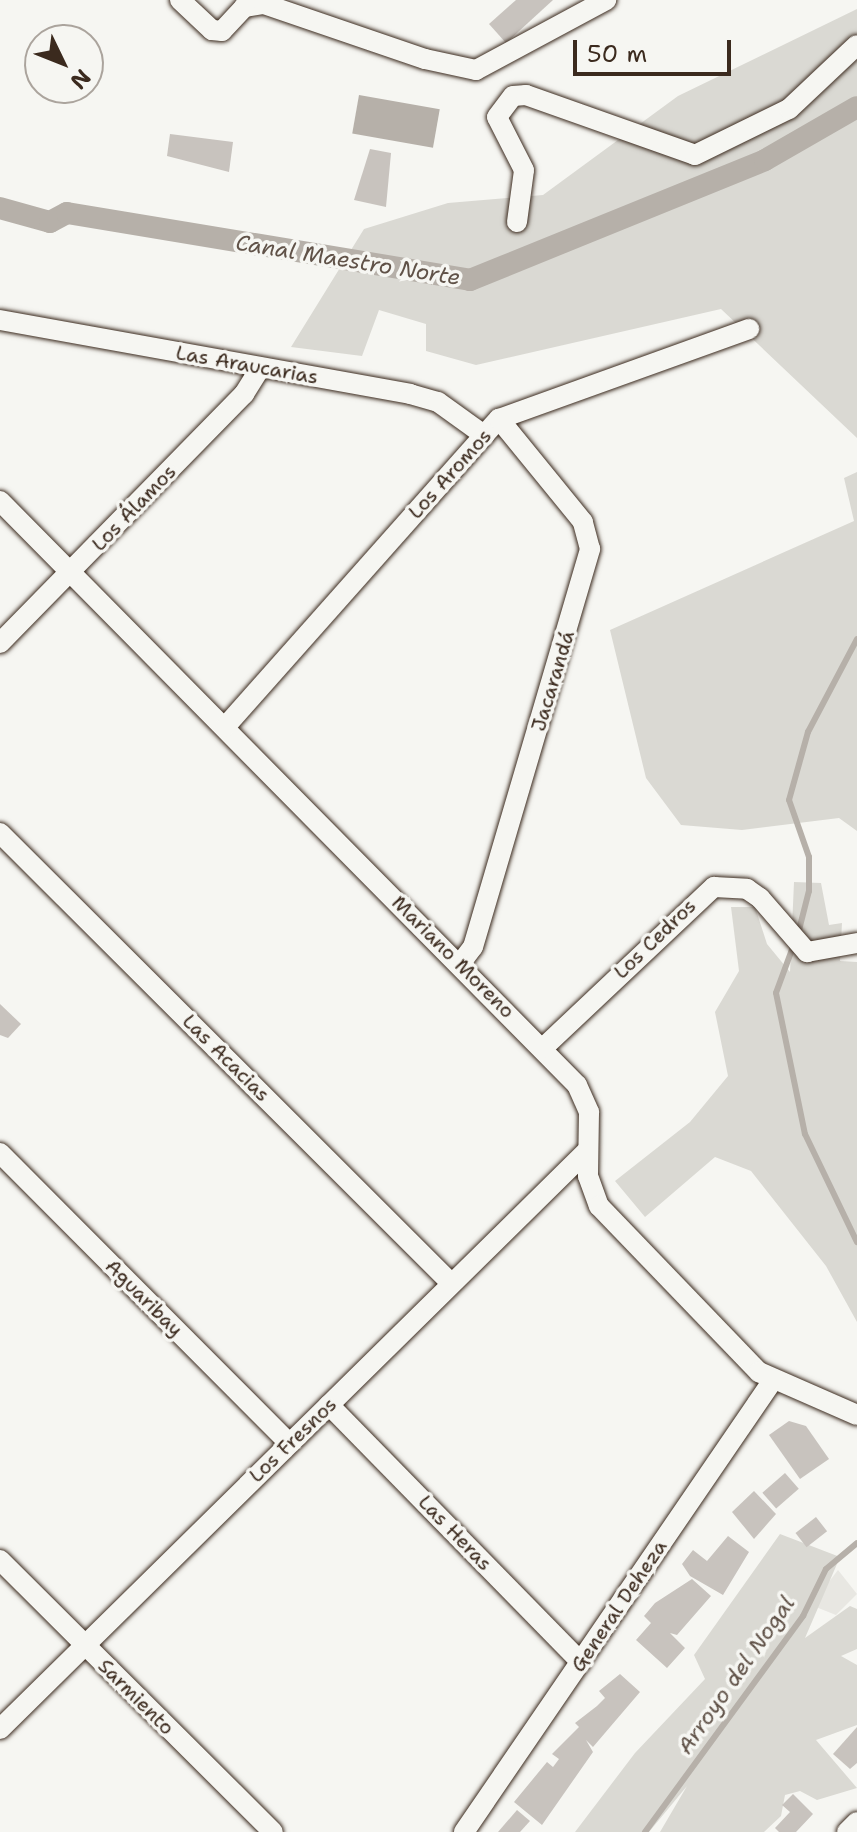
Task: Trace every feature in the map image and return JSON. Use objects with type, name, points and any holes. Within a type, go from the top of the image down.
[{"type":"street","points":[[180,0],[212,30],[222,31],[244,7],[264,4],[463,70],[495,64],[606,0]]},
{"type":"street","points":[[517,222],[524,170],[497,117],[513,96],[526,95],[695,155],[789,109],[857,45]]},
{"type":"street","name":"Las Araucarias","points":[[0,320],[438,402],[484,435]]},
{"type":"street","name":"Los Aromos","points":[[226,726],[499,419],[749,329]]},
{"type":"street","name":"Los Álamos","points":[[0,643],[72,573],[244,394],[260,368]]},
{"type":"street","name":"Jacarandá","points":[[460,964],[473,947],[590,549],[583,522],[499,419]]},
{"type":"street","name":"Mariano Moreno","points":[[0,501],[543,1048],[587,1100],[586,1152],[599,1206],[773,1380],[857,1415]]},
{"type":"street","name":"Las Acacias","points":[[0,833],[451,1283]]},
{"type":"street","name":"Los Cedros","points":[[543,1048],[714,887],[747,889],[794,942],[819,954],[857,943]]},
{"type":"street","name":"Los Fresnos","points":[[0,1729],[586,1152]]},
{"type":"street","name":"Aguaribay","points":[[0,1153],[289,1443]]},
{"type":"street","name":"General Deheza","points":[[464,1832],[773,1380]]},
{"type":"street","name":"Las Heras","points":[[329,1405],[581,1662]]},
{"type":"street","name":"Sarmiento","points":[[0,1560],[273,1832]]},
{"type":"street","points":[[847,1832],[857,1822]]},
{"type":"shaded area","points":[[857,9],[857,438],[721,309],[476,365],[426,351],[426,324],[379,310],[362,356],[291,347],[364,229],[448,203],[543,195],[678,96]]},
{"type":"shaded area","points":[[359,95],[440,109],[433,148],[352,133]]},
{"type":"shaded area","points":[[857,472],[857,831],[839,818],[742,830],[681,825],[646,778],[610,630],[854,521],[844,478]]},
{"type":"shaded area","points":[[794,882],[821,883],[829,925],[842,923],[840,961],[857,962],[857,1322],[826,1266],[751,1171],[715,1157],[645,1217],[615,1181],[690,1122],[728,1076],[715,1012],[739,971],[731,907],[755,907],[767,944],[790,972]]},
{"type":"shaded area","points":[[780,1534],[840,1557],[805,1638],[850,1606],[857,1609],[857,1649],[841,1656],[857,1665],[857,1725],[816,1740],[857,1788],[817,1800],[800,1791],[785,1795],[781,1816],[764,1832],[660,1832],[687,1786],[649,1832],[575,1832],[635,1753],[705,1679],[694,1655]]},
{"type":"shaded area","points":[[838,1570],[857,1594],[836,1615],[811,1605]]},
{"type":"building","points":[[516,0],[553,0],[506,43],[489,24]]},
{"type":"building","points":[[170,134],[233,142],[229,172],[167,156]]},
{"type":"building","points":[[370,149],[391,153],[386,207],[354,200]]},
{"type":"building","points":[[0,1004],[21,1024],[8,1038],[0,1035]]},
{"type":"building","points":[[789,1421],[806,1426],[829,1459],[800,1479],[769,1435]]},
{"type":"building","points":[[785,1473],[799,1489],[776,1509],[762,1493]]},
{"type":"building","points":[[754,1491],[776,1514],[754,1539],[732,1512]]},
{"type":"building","points":[[816,1517],[827,1531],[807,1547],[796,1533]]},
{"type":"building","points":[[728,1536],[749,1552],[723,1595],[690,1576],[682,1564],[693,1550],[707,1561]]},
{"type":"building","points":[[692,1579],[711,1596],[677,1635],[670,1633],[685,1648],[667,1668],[636,1640],[651,1623],[644,1616],[655,1603]]},
{"type":"building","points":[[620,1674],[640,1692],[593,1747],[586,1740],[593,1752],[542,1825],[514,1802],[547,1762],[553,1767],[559,1759],[552,1754],[579,1727],[575,1723],[605,1698],[599,1691]]},
{"type":"building","points":[[857,1727],[857,1763],[850,1769],[833,1754]]},
{"type":"building","points":[[793,1794],[813,1814],[796,1832],[779,1832],[775,1828],[790,1812],[782,1805]]},
{"type":"building","points":[[517,1810],[530,1821],[520,1832],[498,1832]]},
{"type":"waterway","name":"Canal Maestro Norte","points":[[0,208],[50,222],[67,213],[470,280],[765,160],[857,107]]},
{"type":"waterway","name":"Arroyo del Nogal","points":[[798,934],[809,891],[809,857],[789,800],[808,732],[857,639]]},
{"type":"waterway","name":"Arroyo del Nogal","points":[[794,944],[776,993],[805,1134],[857,1242]]},
{"type":"waterway","name":"Arroyo del Nogal","points":[[645,1832],[803,1616],[826,1569],[857,1543]]}]
